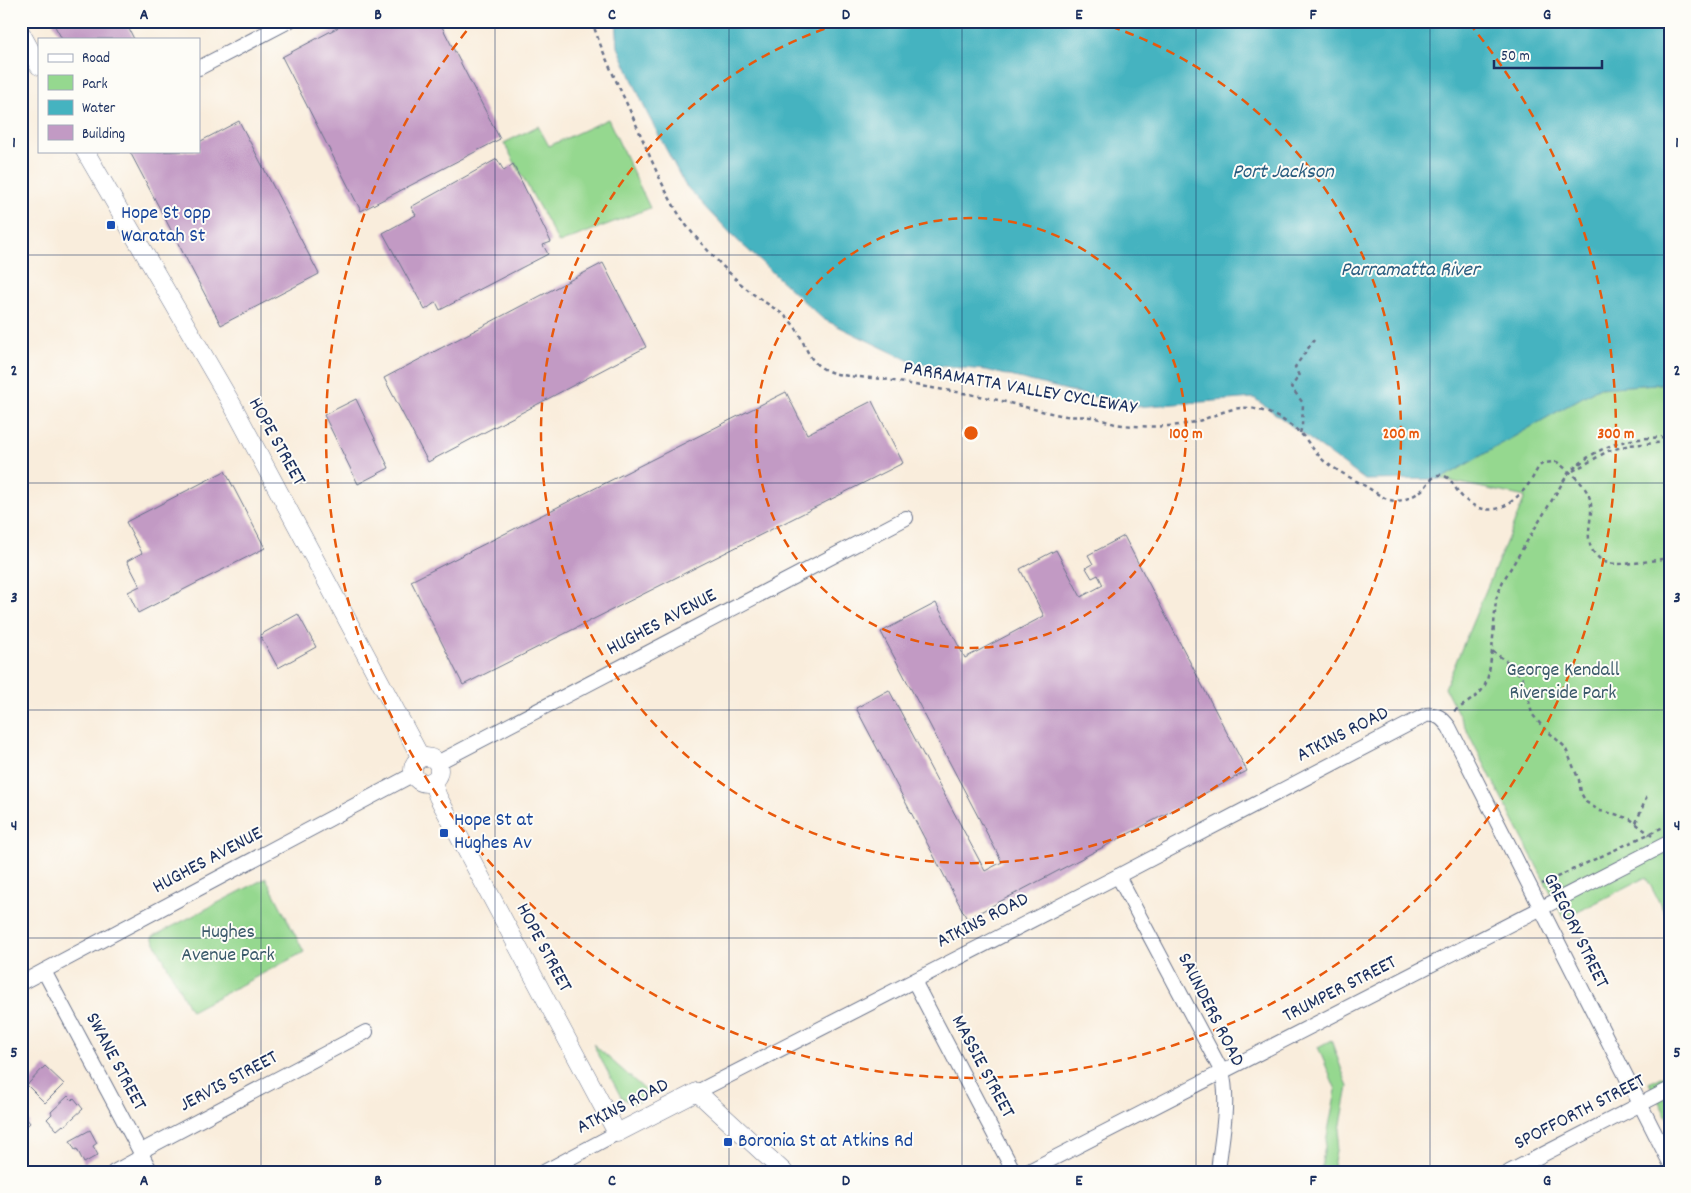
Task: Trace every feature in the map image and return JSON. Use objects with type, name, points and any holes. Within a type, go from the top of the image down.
[{"type":"street","points":[[200,67],[290,21]]},
{"type":"street","points":[[21,33],[38,64]]},
{"type":"street","name":"HOPE STREET","points":[[87,152],[238,415],[429,760]]},
{"type":"street","name":"HUGHES AVENUE","points":[[429,760],[906,518]]},
{"type":"street","name":"ATKINS ROAD","points":[[544,1172],[1426,715],[1436,714],[1442,718]]},
{"type":"street","name":"GREGORY STREET","points":[[1442,718],[1449,726],[1670,1163]]},
{"type":"street","points":[[418,760],[429,760],[439,771],[432,781],[424,782],[420,781],[414,774],[414,766],[418,760]]},
{"type":"street","name":"HUGHES AVENUE","points":[[21,983],[414,774]]},
{"type":"street","name":"HOPE STREET","points":[[432,781],[438,797],[617,1133]]},
{"type":"street","name":"TRUMPER STREET","points":[[1027,1172],[1665,844]]},
{"type":"street","name":"SAUNDERS ROAD","points":[[1118,876],[1222,1072],[1225,1082],[1224,1108],[1218,1172]]},
{"type":"street","name":"SWANE STREET","points":[[44,971],[151,1172]]},
{"type":"street","name":"MASSIE STREET","points":[[914,981],[1014,1172]]},
{"type":"street","name":"JERVIS STREET","points":[[114,1172],[136,1160],[147,1148],[366,1032]]},
{"type":"street","name":"SPOFFORTH STREET","points":[[1509,1172],[1670,1090]]},
{"type":"street","points":[[697,1092],[784,1172]]},
{"type":"path","name":"PARRAMATTA VALLEY CYCLEWAY","points":[[592,21],[598,40],[656,169],[675,206],[692,232],[754,295],[776,308],[793,324],[811,360],[824,370],[850,376],[887,380],[976,395],[1067,416],[1094,417],[1114,424],[1153,426],[1187,424],[1204,420],[1229,409],[1253,408],[1270,413],[1286,422],[1300,433],[1324,460],[1379,495],[1394,501],[1410,498],[1422,490],[1435,476],[1440,474],[1447,477],[1468,502],[1477,508],[1494,509],[1503,507],[1511,502],[1532,480],[1534,472],[1539,466],[1545,463],[1557,462],[1569,472]]},
{"type":"path","points":[[1300,433],[1303,403],[1292,387],[1299,376],[1294,367],[1314,340]]},
{"type":"path","points":[[1442,718],[1474,699],[1484,689],[1492,651],[1496,599],[1503,581],[1569,472],[1583,460],[1606,446],[1637,438],[1670,437]]},
{"type":"path","points":[[1569,472],[1608,451],[1629,445],[1670,442]]},
{"type":"path","points":[[1569,472],[1580,480],[1590,498],[1592,510],[1589,542],[1594,553],[1603,562],[1616,564],[1663,559],[1670,561]]},
{"type":"path","points":[[1492,651],[1512,665],[1524,682],[1532,714],[1542,726],[1565,746],[1579,780],[1581,793],[1586,802],[1600,811],[1630,819],[1665,844]]},
{"type":"path","points":[[1636,823],[1647,796]]},
{"type":"path","points":[[1532,888],[1670,824]]},
{"type":"green space","points":[[608,119],[650,208],[559,243],[504,143],[538,126],[549,146]]},
{"type":"green space","name":"George Kendall Riverside Park","points":[[1670,383],[1670,923],[1646,877],[1564,919],[1445,688],[1525,497],[1441,479],[1598,388]]},
{"type":"green space","name":"Hughes Avenue Park","points":[[266,878],[304,952],[191,1011],[152,937]]},
{"type":"green space","points":[[1331,1040],[1348,1087],[1332,1172],[1320,1172],[1336,1090],[1318,1047]]},
{"type":"green space","points":[[593,1044],[652,1096],[633,1104],[621,1097]]},
{"type":"green space","points":[[1670,1072],[1670,1123],[1649,1083]]},
{"type":"water","name":"Port Jackson","points":[[616,21],[1670,21],[1670,383],[1598,388],[1441,479],[1365,480],[1254,398],[1135,407],[986,370],[916,364],[823,319],[735,238],[685,185],[647,113],[618,47]]},
{"type":"building","points":[[52,21],[125,21],[134,38],[61,38]]},
{"type":"building","points":[[350,21],[439,21],[500,139],[361,211],[282,57]]},
{"type":"building","points":[[239,121],[319,274],[221,325],[130,152],[200,152],[200,141]]},
{"type":"building","points":[[497,159],[504,171],[513,164],[551,242],[543,245],[548,254],[440,310],[436,302],[425,310],[383,233],[416,215],[411,207]]},
{"type":"building","points":[[603,263],[646,347],[428,462],[384,378]]},
{"type":"building","points":[[786,392],[807,434],[872,401],[903,463],[463,685],[411,581]]},
{"type":"building","points":[[356,399],[389,468],[358,484],[324,415]]},
{"type":"building","points":[[225,471],[265,548],[138,613],[128,592],[140,586],[127,561],[142,553],[126,522]]},
{"type":"building","points":[[1124,536],[1247,771],[967,919],[856,708],[889,690],[985,871],[1002,862],[881,632],[936,603],[965,658],[1044,616],[1020,569],[1056,550],[1081,597],[1103,585],[1098,575],[1092,578],[1086,568],[1093,564],[1088,555]]},
{"type":"building","points":[[298,614],[316,647],[278,668],[260,635]]},
{"type":"building","points":[[45,1066],[64,1084],[45,1103],[27,1085]]},
{"type":"building","points":[[68,1096],[72,1100],[74,1098],[83,1109],[57,1130],[47,1119],[52,1114],[51,1112]]},
{"type":"building","points":[[23,1114],[30,1123],[21,1131],[21,1116]]},
{"type":"building","points":[[90,1130],[97,1143],[93,1146],[98,1155],[84,1163],[77,1149],[75,1150],[70,1141]]},
{"type":"place","name":"Hope St opp Waratah St","points":[[111,225]]},
{"type":"place","name":"Hope St at Hughes Av","points":[[444,833]]},
{"type":"place","name":"Boronia St at Atkins Rd","points":[[728,1142]]},
{"type":"water label","name":"Parramatta River","points":[[1410,271]]}]
